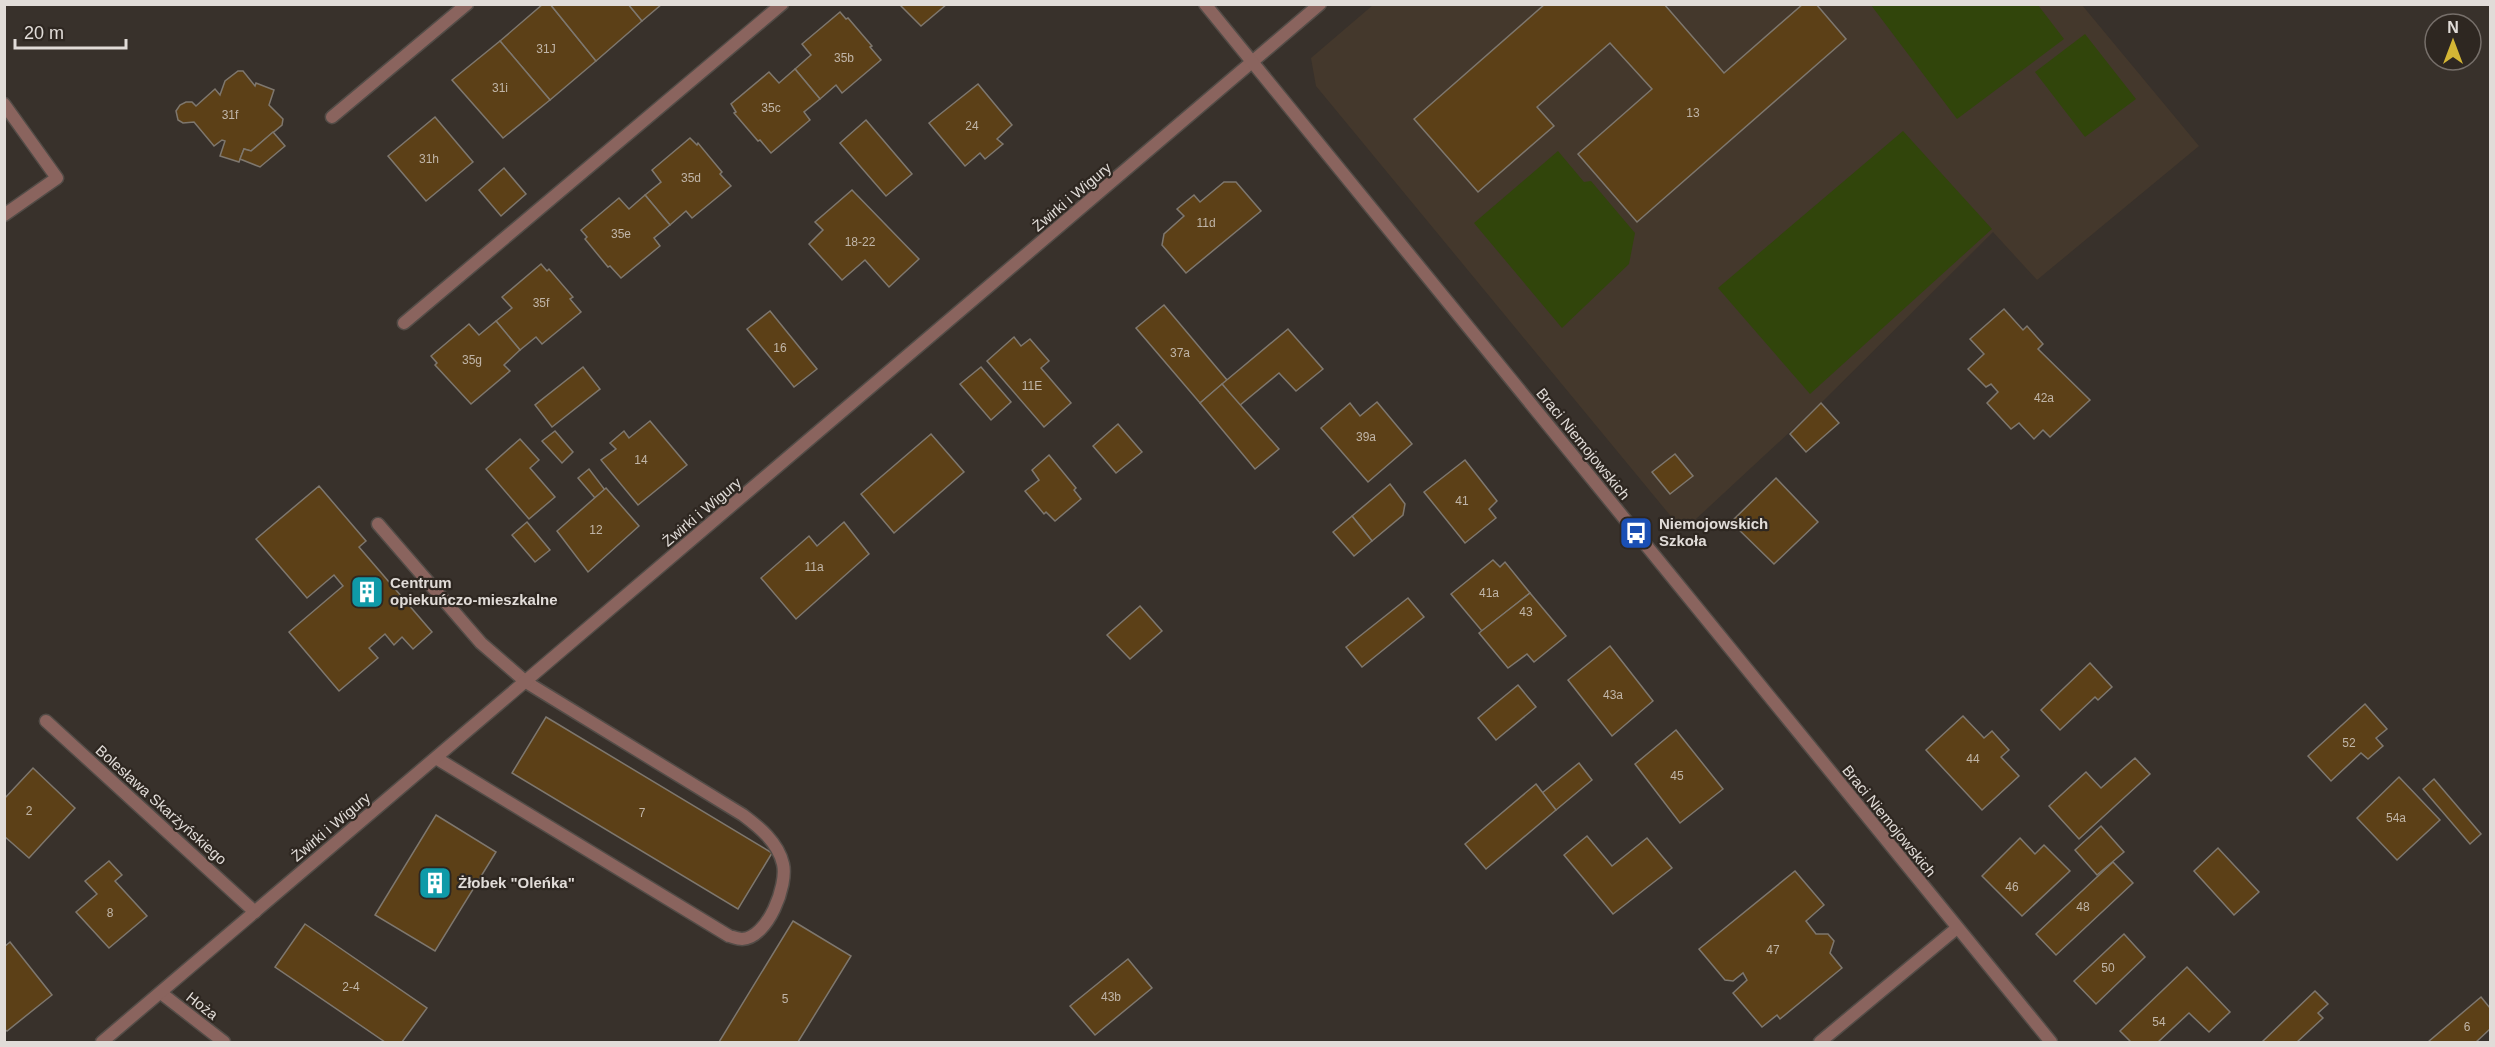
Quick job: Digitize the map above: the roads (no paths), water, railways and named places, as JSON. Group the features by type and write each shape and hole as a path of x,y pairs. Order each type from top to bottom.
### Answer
{"street":[{"path":"332,117 467,4"},
{"path":"404,322 782,4"},
{"name":"Braci Niemojowskich","path":"1205,4 2050,1042"},
{"name":"Żwirki i Wigury","path":"102,1042 1320,4"},
{"path":"4,104 57,178 4,215"},
{"path":"378,524 481,643 526,682 743,814 762,829 777,849 784,865 784,881 776,905 765,924 753,936 742,939 729,936 436,758"},
{"name":"Bolesława Skarżyńskiego","path":"46,721 255,912"},
{"path":"1820,1042 1957,928"},
{"name":"Hoża","path":"161,993 224,1042"}],"place":[{"name":"Niemojowskich Szkoła","path":"1636,533"},
{"name":"Centrum opiekuńczo-mieszkalne","path":"367,592"},
{"name":"Żłobek \"Oleńka\"","path":"435,883"}]}
